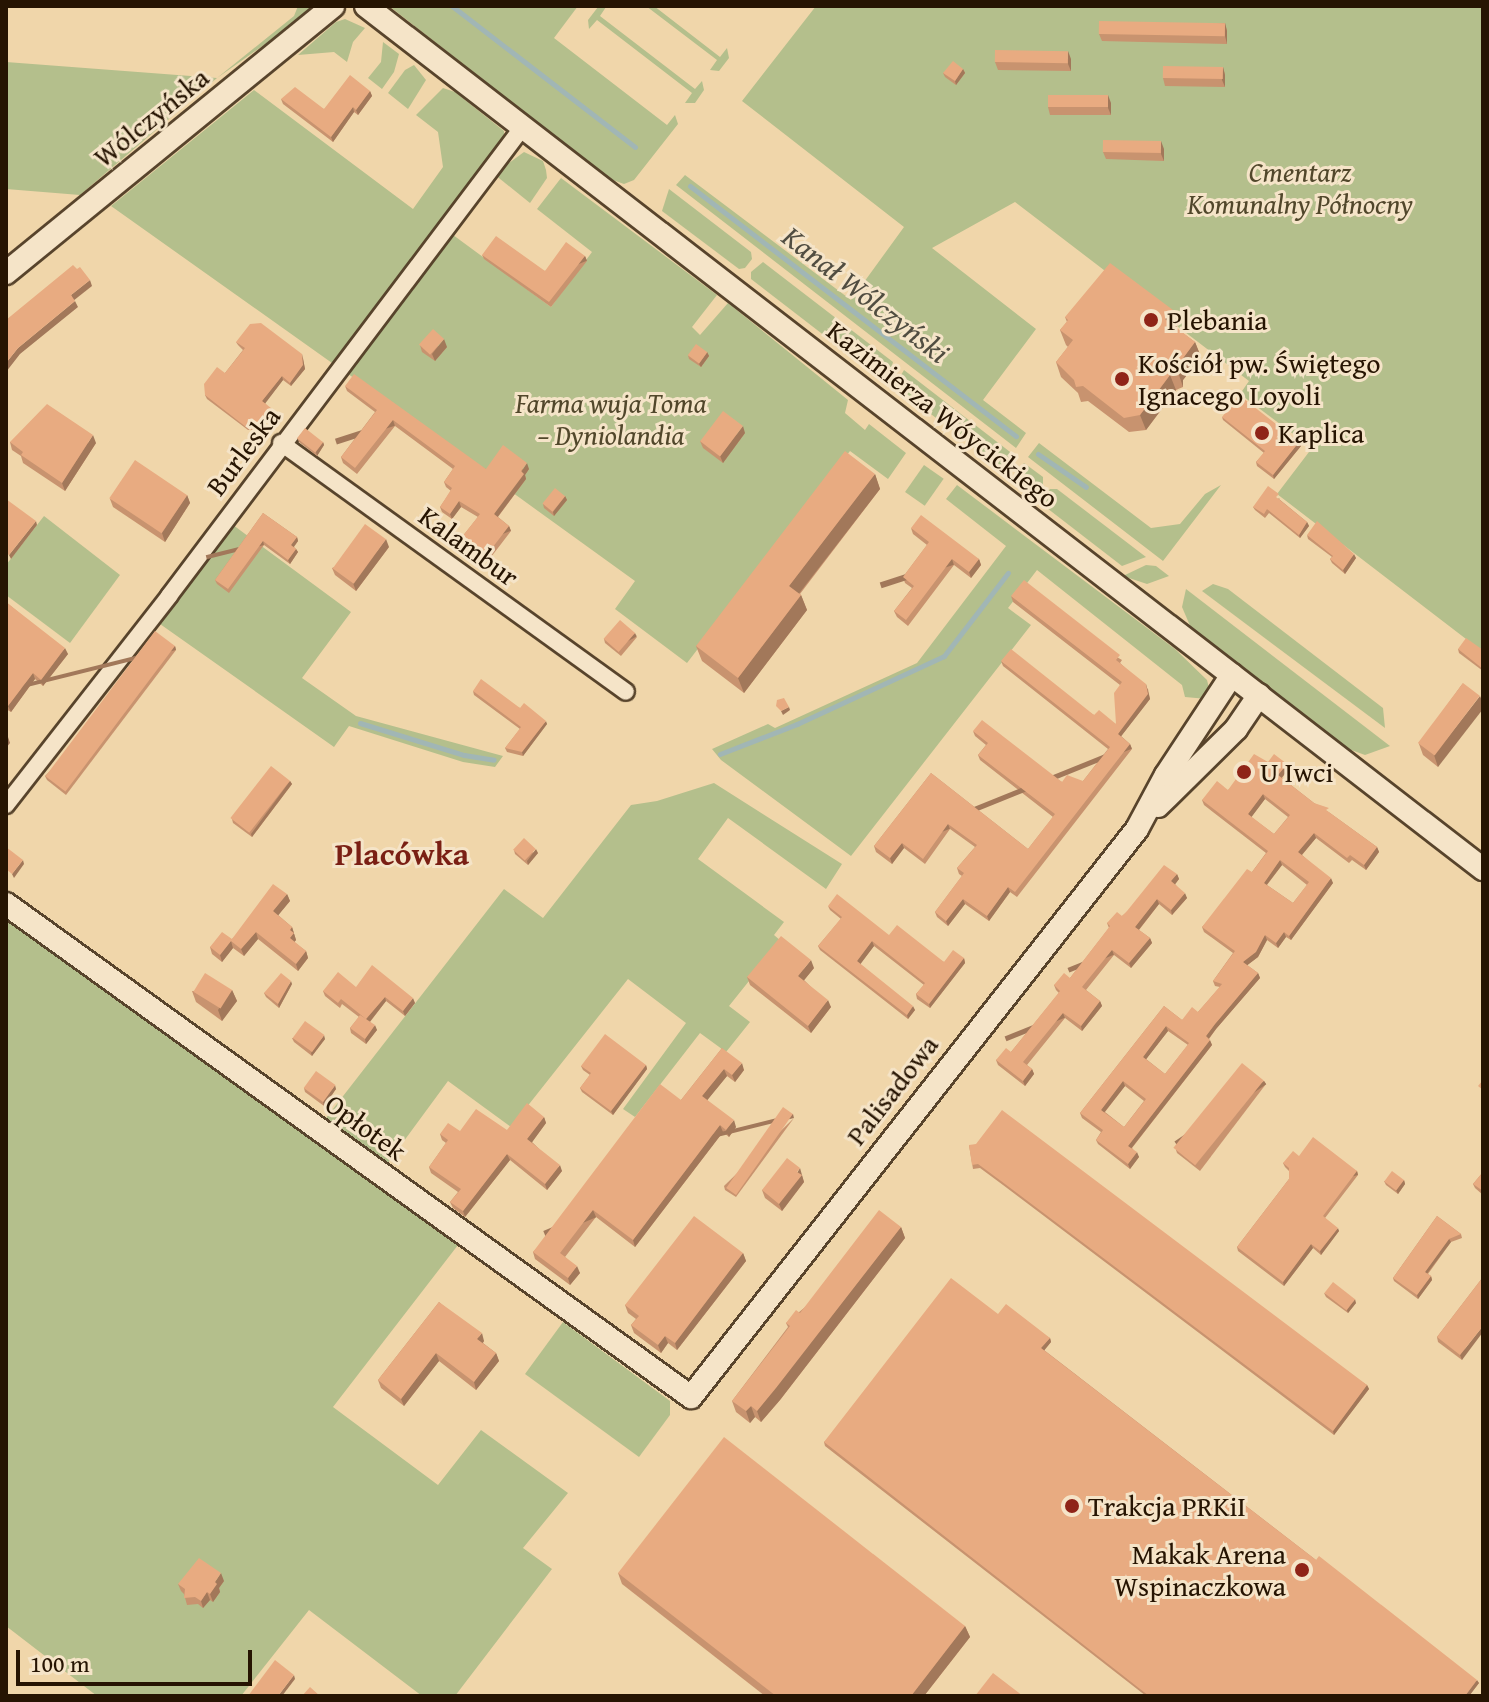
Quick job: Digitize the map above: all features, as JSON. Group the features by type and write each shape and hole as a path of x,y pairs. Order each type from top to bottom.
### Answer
{"street":[{"name":"Wólczyńska","path":"6,273 333,6"},
{"name":"Kazimierza Wóycickiego","path":"366,6 1483,869"},
{"name":"Burleska","path":"6,805 169,596 281,443 522,128"},
{"name":"Kalambur","path":"281,443 626,692"},
{"name":"Palisadowa","path":"1143,821 1166,775 1232,675"},
{"name":"Palisadowa","path":"691,1397 1143,821 1236,729 1259,695"},
{"name":"Opłotek","path":"6,904 691,1397"}],"green space":[{"path":"298,6 319,6 217,78 294,16"},
{"path":"389,6 578,6 554,38 667,125 675,115 678,124 634,180 624,184 610,179"},
{"path":"646,6 654,6 720,57 727,48 729,58 719,71 710,70 717,60"},
{"name":"Cmentarz Komunalny Północny","path":"816,6 1483,6 1483,652 1277,494 1312,448 1240,394 1249,381 1015,202 932,248 1036,329 983,400 1026,433 1016,448 676,185 685,175 851,300 904,227 742,101"},
{"path":"598,7 606,7 600,16 695,89 702,81 704,90 695,103 685,103 692,93 597,20 589,29 588,20"},
{"path":"345,19 365,28 353,42 347,62 334,52 298,55 336,22"},
{"path":"383,42 399,54 394,72 382,89 368,78 381,62"},
{"path":"6,62 217,78 80,195 6,189"},
{"path":"414,65 426,80 408,109 388,93 405,70"},
{"path":"443,88 455,92 504,131 504,137 332,363 111,206 254,90 413,209 443,167 438,132 416,115"},
{"path":"524,152 543,161 547,178 530,203 494,174"},
{"name":"Farma wuja Toma – Dyniolandia","path":"561,178 717,295 692,327 700,335 728,303 848,400 845,413 865,430 869,424 906,453 888,479 850,451 687,663 615,609 635,581 344,371 449,232 551,307 592,252 537,209"},
{"path":"669,189 751,252 752,259 745,268 739,269 662,211"},
{"path":"763,262 893,362 888,379 882,380 751,279 751,272"},
{"path":"904,370 1014,455 1001,473 962,437 894,387"},
{"path":"1039,443 1151,528 1180,524 1205,494 1221,485 1163,561 1028,457"},
{"path":"1024,463 1043,477 1043,485 1037,494 1030,495 1011,480"},
{"path":"924,465 944,479 925,506 905,492"},
{"path":"957,485 1175,649 1207,680 1210,692 1207,699 1185,697 1182,685 1037,570 1008,608 1031,625 851,856 721,760 712,749 768,724 775,728 917,663 1006,546 946,499"},
{"path":"1050,489 1057,489 1146,557 1122,566 1043,505 1042,498"},
{"path":"44,516 120,575 70,643 6,595 6,565"},
{"path":"229,522 351,612 302,678 356,716 503,756 495,767 463,762 349,726 334,747 156,621"},
{"path":"1146,565 1156,566 1169,576 1147,584 1123,576"},
{"path":"1213,584 1228,589 1383,708 1385,728 1202,591"},
{"path":"1186,589 1390,746 1365,755 1343,747 1191,628 1182,607"},
{"path":"714,783 842,864 826,889 728,818 698,859 784,922 774,935 781,941 729,1006 750,1022 726,1052 700,1033 635,1117 623,1109 686,1023 628,979 511,1127 448,1081 387,1164 326,1118 504,889 543,918 631,805 657,801"},
{"path":"6,920 458,1245 333,1407 438,1485 481,1430 568,1493 523,1548 552,1569 455,1696 422,1696 309,1610 241,1696 97,1696 6,1626"},
{"path":"563,1322 670,1401 670,1415 639,1457 525,1374"}],"building":[{"path":"1099,21 1225,23 1225,36 1099,34"},
{"path":"995,50 1068,51 1068,63 995,62"},
{"path":"953,61 963,69 955,81 943,73"},
{"path":"1163,66 1223,67 1223,79 1163,78"},
{"path":"350,75 370,91 356,110 353,107 331,137 281,99 295,87 324,109"},
{"path":"1048,95 1108,95 1108,107 1048,107"},
{"path":"1103,140 1161,141 1161,153 1103,152"},
{"path":"496,236 545,271 566,242 585,256 549,302 482,255"},
{"path":"1110,263 1173,310 1165,319 1195,342 1178,365 1178,372 1170,375 1140,415 1124,418 1083,386 1076,387 1074,380 1056,362 1073,340 1060,330 1068,320 1065,317"},
{"path":"73,265 77,269 80,267 90,280 71,295 75,301 18,348 6,363 6,320"},
{"path":"261,323 302,354 303,365 290,383 282,376 262,401 271,408 257,425 246,427 205,395 204,384 217,367 225,373 245,348 236,342 250,324"},
{"path":"433,329 444,339 430,355 419,345"},
{"path":"696,344 707,352 699,364 688,355"},
{"path":"354,374 486,469 503,445 527,463 521,471 524,474 494,514 509,526 486,556 462,537 480,514 459,501 450,514 440,507 452,488 444,482 455,466 393,420 355,468 341,457 377,410 345,386"},
{"name":"Kaplica","path":"1239,395 1299,442 1273,475 1256,462 1265,451 1222,417"},
{"path":"47,404 93,435 62,483 21,455 23,452 10,442"},
{"path":"723,411 743,426 720,456 700,441"},
{"path":"305,428 323,442 315,452 297,438"},
{"path":"845,451 875,474 789,586 801,595 738,678 696,646"},
{"path":"135,460 187,495 162,533 109,498"},
{"path":"1268,486 1279,494 1276,497 1307,522 1299,535 1267,509 1264,514 1253,507"},
{"path":"555,488 565,496 553,512 542,504"},
{"path":"6,499 36,521 9,555 6,553"},
{"path":"263,513 297,537 291,545 296,549 288,560 263,541 228,589 215,580"},
{"path":"921,515 979,559 969,572 952,559 906,620 894,611 914,586 903,577 929,542 911,528"},
{"path":"1317,521 1354,554 1343,570 1330,559 1333,556 1307,535"},
{"path":"365,524 386,539 354,584 333,568"},
{"path":"1024,580 1120,655 1116,660 1146,684 1148,694 1118,734 1130,744 1015,892 1008,887 987,916 963,899 946,921 935,912 964,873 957,868 977,845 948,824 923,859 902,843 890,858 874,846 931,773 1028,849 1055,814 978,755 988,743 973,731 982,720 1062,782 1067,775 1083,781 1110,747 1001,661 1011,649 1094,715 1099,710 1116,724 1114,693 1122,682 1011,596"},
{"path":"6,602 65,648 41,680 33,673 8,706 6,704"},
{"path":"620,620 635,633 619,652 604,639"},
{"path":"155,631 175,646 65,791 45,776"},
{"path":"1466,638 1483,650 1483,669 1458,649"},
{"path":"481,679 520,708 524,703 546,721 522,752 505,748 521,727 473,691"},
{"path":"1463,683 1480,696 1435,756 1418,743"},
{"path":"784,698 789,707 781,711 776,706 777,700"},
{"path":"1254,754 1268,762 1274,754 1287,764 1278,775 1314,803 1329,808 1326,810 1377,847 1364,865 1350,855 1347,858 1314,833 1298,852 1331,878 1289,936 1284,932 1276,943 1265,935 1256,952 1243,962 1258,973 1215,1024 1206,1036 1210,1040 1128,1146 1137,1152 1128,1164 1096,1140 1103,1130 1080,1113 1164,1006 1182,1020 1192,1007 1198,1012 1222,984 1213,981 1235,951 1202,927 1247,869 1252,872 1268,851 1202,800 1217,781 1228,790","holes":["1263,794 1290,815 1274,834 1248,814","1280,860 1309,882 1293,903 1264,883","1166,1026 1189,1043 1165,1074 1143,1057","1123,1081 1146,1099 1124,1127 1101,1110"]},
{"path":"271,766 290,781 249,833 230,818"},
{"path":"524,838 536,849 525,861 513,850"},
{"path":"6,847 23,860 12,874 6,869"},
{"path":"1164,865 1177,874 1171,881 1185,893 1171,910 1157,899 1135,927 1150,938 1129,963 1112,950 1082,987 1100,1001 1081,1026 1063,1013 1023,1062 1032,1069 1023,1081 996,1060 1006,1048 1011,1052 1060,991 1054,985 1064,973 1070,978 1110,926 1107,923 1117,912 1122,916 1127,911"},
{"path":"273,884 287,894 273,911 292,927 290,930 294,933 290,938 306,951 296,964 256,932 241,949 231,941 220,955 210,947 222,932 232,939"},
{"path":"837,894 889,935 897,925 944,962 953,950 964,958 929,1004 916,994 925,983 872,941 857,961 913,1006 907,1015 818,946 842,917 828,906"},
{"path":"781,936 811,960 798,976 828,1000 808,1026 747,977"},
{"path":"372,965 413,998 403,1011 385,997 366,1019 341,999 338,1003 323,991 338,972 356,987"},
{"path":"205,973 232,990 220,1009 193,992"},
{"path":"281,973 291,981 278,1004 264,993"},
{"path":"360,1015 375,1025 365,1039 350,1028"},
{"path":"305,1021 324,1035 312,1052 293,1038"},
{"path":"605,1034 646,1065 611,1111 580,1088 591,1073 581,1066"},
{"path":"722,1048 742,1063 732,1075 724,1069 702,1096 734,1120 726,1130 720,1125 633,1240 593,1210 560,1253 577,1266 568,1278 533,1252 660,1084 681,1100"},
{"path":"1242,1063 1264,1081 1195,1165 1173,1148"},
{"path":"316,1071 335,1085 323,1102 304,1088"},
{"path":"527,1103 544,1117 527,1139 560,1165 545,1184 507,1154 463,1211 450,1202 461,1189 429,1167 448,1140 440,1134 448,1123 460,1131 476,1109 507,1130"},
{"path":"783,1107 793,1114 736,1195 726,1188"},
{"path":"1002,1110 1367,1385 1333,1431 978,1164 972,1165 969,1145 976,1144"},
{"path":"1313,1137 1357,1171 1323,1216 1338,1228 1320,1251 1311,1244 1283,1282 1237,1247 1289,1179 1289,1168 1283,1163 1293,1151 1299,1156"},
{"path":"787,1158 800,1168 797,1172 802,1175 779,1204 762,1190"},
{"path":"1392,1171 1404,1180 1396,1190 1384,1181"},
{"path":"1483,1172 1483,1191 1473,1184"},
{"path":"879,1210 901,1227 757,1411 751,1406 746,1411 732,1401 790,1326 786,1323 796,1310 800,1313"},
{"path":"694,1216 743,1253 675,1343 665,1336 658,1345 631,1325 639,1316 625,1305"},
{"path":"1437,1216 1461,1234 1449,1239 1425,1272 1431,1276 1417,1295 1393,1278"},
{"path":"1483,1277 1483,1326 1460,1355 1437,1337"},
{"name":"Trakcja PRKiI","path":"951,1278 998,1314 1006,1304 1050,1338 1041,1348 1316,1560 1319,1556 1477,1680 1465,1696 1149,1696 824,1442"},
{"path":"1333,1282 1355,1299 1346,1310 1324,1293"},
{"path":"439,1302 482,1333 477,1339 496,1353 474,1382 436,1353 401,1399 378,1380"},
{"path":"724,1437 965,1626 911,1696 776,1696 618,1573"},
{"path":"199,1558 221,1573 210,1594 207,1592 201,1601 195,1597 184,1598 185,1589 178,1584"},
{"path":"275,1660 294,1675 278,1696 248,1696"},
{"path":"993,1673 1023,1696 975,1696"},
{"path":"310,1687 320,1696 302,1696"}],"waterway":[{"name":"Kanał Wólczyński","path":"452,6 635,147"},
{"name":"Kanał Wólczyński","path":"690,186 1016,436"},
{"name":"Kanał Wólczyński","path":"1038,454 1086,487"},
{"path":"720,754 797,724 944,656 1008,573"},
{"path":"360,723 464,755 494,760"}],"place":[{"name":"Plebania","path":"1151,320"},
{"name":"Kościół pw. Świętego Ignacego Loyoli","path":"1122,379"},
{"name":"Kaplica","path":"1262,433"},
{"name":"U Iwci","path":"1244,772"},
{"name":"Trakcja PRKiI","path":"1072,1506"},
{"name":"Makak Arena Wspinaczkowa","path":"1302,1570"}],"district":[{"name":"Placówka","path":"402,854"}]}
